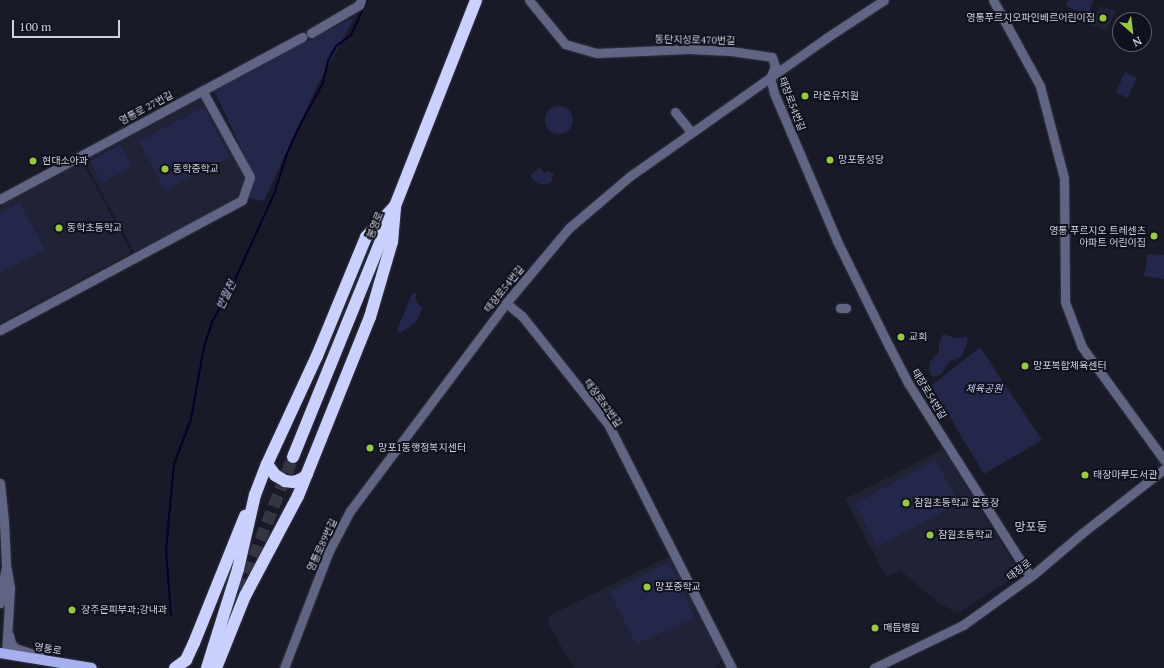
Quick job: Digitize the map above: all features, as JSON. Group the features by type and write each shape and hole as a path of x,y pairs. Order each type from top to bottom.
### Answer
{"highway":[{"name":"봉영로","path":"292,457 395,206 476,0"},
{"path":"175,668 186,660 194,643 238,531 317,356 366,237 395,206"},
{"path":"216,668 245,596 298,496 370,317 392,242 395,206"},
{"path":"267,464 279,479 293,482 305,477 311,466"},
{"path":"207,668 238,569 255,495"},
{"path":"221,654 226,668"}],"main road":[{"name":"영통로","path":"3,653 92,668"}],"street":[{"path":"311,33 359,4 361,0"},
{"name":"동탄지성로470번길","path":"529,0 565,44 597,53 688,49 731,51 772,57 775,66 770,77"},
{"path":"770,77 884,0"},
{"path":"993,0 1040,86 1064,178 1065,302 1082,347 1164,460"},
{"name":"영통로 27번길","path":"0,199 302,37"},
{"name":"태장로54번길","path":"402,442 506,303 569,228 630,176 770,77 774,93 837,242 908,383 1030,576"},
{"path":"0,330 242,200 250,177 202,90"},
{"path":"675,112 691,132"},
{"name":"태장로82번길","path":"506,303 522,316 608,424 732,668"},
{"name":"영통로89번길","path":"284,668 329,551 350,511 402,442"},
{"name":"태장로","path":"874,668 963,626 1030,576 1164,469"},
{"path":"0,483 4,522 0,603"},
{"path":"3,564 10,588 8,629 3,653"},
{"path":"8,629 11,643 16,648 52,662"}],"shaded area":[{"name":"영통푸르지오파인베르어린이집","path":"1100,6 1116,11 1112,12 1112,19 1107,30 1091,25"},
{"name":"동학중학교","path":"203,97 245,179 238,199 137,252 133,250 84,160"},
{"name":"동학초등학교","path":"82,161 130,250 129,254 0,323 0,205"},
{"name":"잠원초등학교","path":"943,449 1018,570 1015,577 957,613 939,603 900,570 886,577 845,499"},
{"name":"망포중학교","path":"668,557 672,559 721,659 719,664 715,668 574,668 548,624 549,616"}],"green space":[{"path":"1068,0 1094,0 1087,16 1066,6"},
{"path":"355,17 317,86 264,201 247,198 254,176 213,88"},
{"path":"1125,72 1137,78 1127,98 1116,92"},
{"path":"559,106 569,110 573,120 569,130 559,134 549,130 545,120 549,110"},
{"path":"204,107 230,157 165,191 139,141"},
{"path":"120,145 132,167 102,183 90,161"},
{"path":"540,167 544,173 548,171 554,174 551,182 547,184 539,184 532,179 531,175"},
{"path":"20,203 45,250 0,273 0,213"},
{"path":"1148,254 1164,255 1164,279 1144,276"},
{"path":"413,292 417,294 415,298 418,304 423,307 416,322 400,333 396,332"},
{"path":"943,334 956,338 968,337 967,343 962,356 949,362 942,374 933,377 929,372 930,362 939,352 939,344"},
{"name":"체육공원","path":"980,347 1042,440 984,474 931,386"},
{"name":"잠원초등학교 운동장","path":"936,460 959,503 878,547 854,504"},
{"path":"669,562 695,618 636,644 610,592"}],"waterway":[{"name":"반월천","path":"171,615 166,550 174,464 191,419 204,347 212,322 232,286 275,192 286,156 299,127 323,83 328,61 336,46 351,35 367,0"}],"tunnel":[{"path":"234,607 293,457"}],"place":[{"name":"영통푸르지오파인베르어린이집","path":"1103,18"},
{"name":"라온유치원","path":"805,96"},
{"name":"망포동성당","path":"830,160"},
{"name":"현대소아과","path":"33,161"},
{"name":"동학중학교","path":"165,169"},
{"name":"동학초등학교","path":"59,228"},
{"name":"영통 푸르지오 트레센츠 아파트 어린이집","path":"1154,236"},
{"name":"교회","path":"901,337"},
{"name":"망포복합체육센터","path":"1025,366"},
{"name":"망포1동행정복지센터","path":"370,448"},
{"name":"태장마루도서관","path":"1085,475"},
{"name":"잠원초등학교 운동장","path":"906,503"},
{"name":"잠원초등학교","path":"930,535"},
{"name":"망포중학교","path":"647,587"},
{"name":"장주은피부과;강내과","path":"72,610"},
{"name":"매듭병원","path":"875,628"}],"district":[{"name":"망포동","path":"1031,527"}]}
